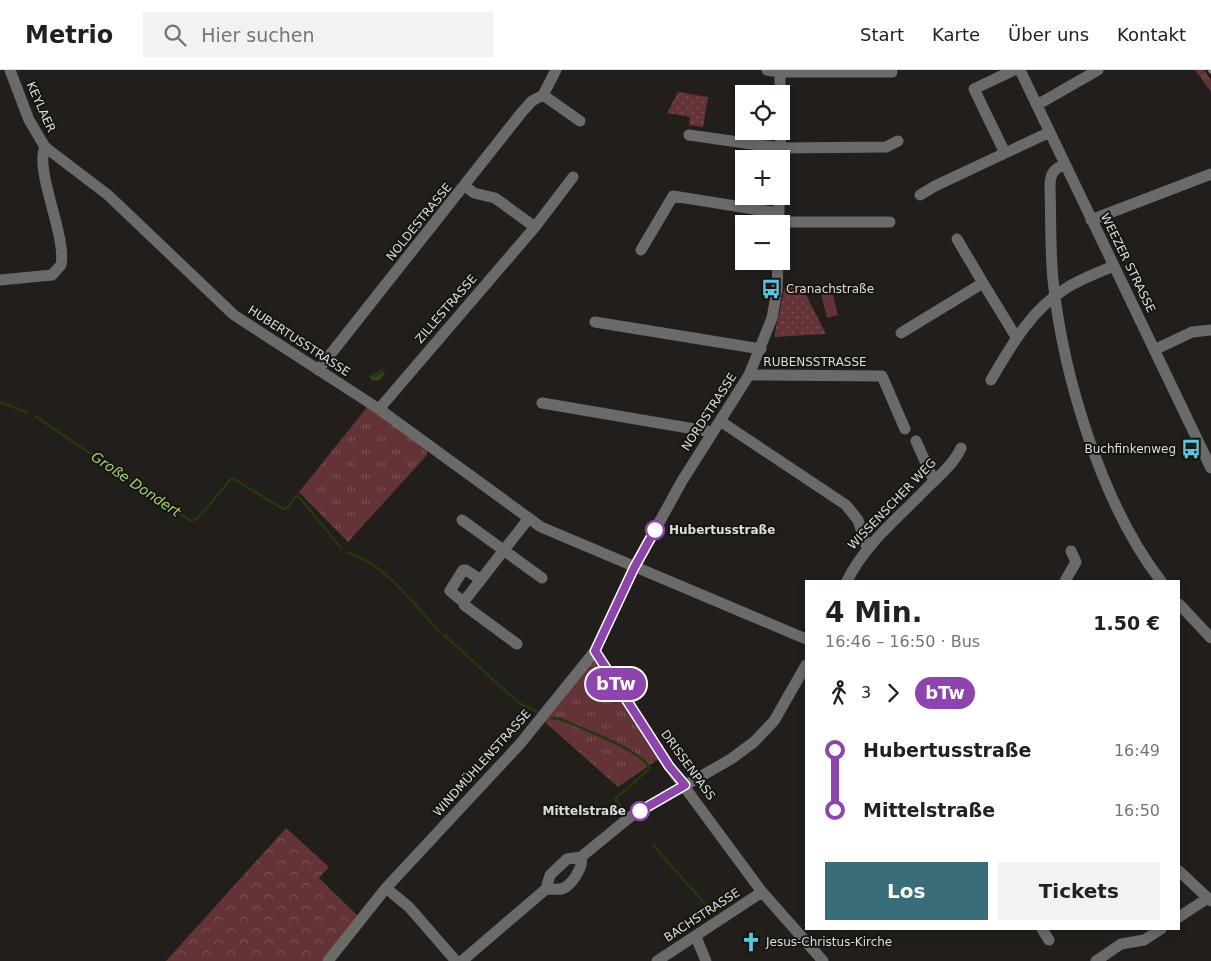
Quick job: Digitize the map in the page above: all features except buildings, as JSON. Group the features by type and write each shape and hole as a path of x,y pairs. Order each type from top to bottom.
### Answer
{"street":[{"name":"NOLDESTRASSE","path":"318,370 522,112 532,101 543,95 556,70"},
{"path":"766,70 892,72"},
{"path":"1005,153 974,89 1014,70"},
{"name":"WEEZER STRASSE","path":"1020,70 1211,468"},
{"path":"1037,104 1098,70"},
{"path":"780,71 780,85"},
{"name":"KEYLAER","path":"11,74 29,120 45,147"},
{"path":"543,95 580,121"},
{"path":"920,195 935,186 1050,132"},
{"path":"689,135 766,150"},
{"path":"790,152 886,147 898,140"},
{"path":"0,280 52,275 62,265 62,246 53,213 42,153 45,147"},
{"name":"HUBERTUSSTRASSE","path":"45,147 61,161 108,194 234,315 379,409 541,527 634,568 805,639"},
{"path":"46,175 61,161"},
{"path":"1065,164 1055,169 1050,176 1055,297 1079,406 1102,471 1134,542 1160,580"},
{"path":"1091,220 1211,174"},
{"name":"ZILLESTRASSE","path":"379,409 535,227 572,177"},
{"path":"465,186 474,193 495,198 535,227"},
{"path":"641,250 673,196 757,215"},
{"path":"790,220 890,222"},
{"path":"957,239 1016,337"},
{"path":"991,380 1016,337 1038,311 1065,289 1114,266"},
{"name":"NORDSTRASSE","path":"634,568 682,481 749,376 772,318 777,290 778,270"},
{"path":"901,332 983,284"},
{"path":"595,322 761,349"},
{"path":"1154,350 1192,332 1211,330"},
{"name":"RUBENSSTRASSE","path":"749,376 882,376 906,429"},
{"path":"542,403 712,432"},
{"path":"720,421 846,505 858,520 867,548"},
{"path":"916,442 934,481"},
{"name":"WISSENSCHER WEG","path":"848,580 867,548 934,481 961,448"},
{"path":"463,601 529,518"},
{"path":"462,520 542,578"},
{"path":"1066,580 1076,562 1071,551"},
{"name":"WINDMÜHLENSTRASSE","path":"328,961 386,888 520,744 595,651 634,568"},
{"path":"481,580 463,570 450,589 463,601 464,605 517,644"},
{"path":"1180,605 1211,638"},
{"name":"DRISSENPASS","path":"595,651 669,766 685,785 762,892 823,961"},
{"path":"462,961 546,889 550,875 568,858 582,857 630,817 731,759 754,742 774,720 805,667"},
{"path":"546,889 560,889 567,886 581,868 582,857"},
{"path":"1180,872 1209,899 1180,916"},
{"path":"386,888 410,907 456,961"},
{"name":"BACHSTRASSE","path":"657,961 762,892"},
{"path":"1043,930 1049,940"},
{"path":"1096,961 1121,944 1144,940 1159,930"},
{"path":"696,937 706,961"}],"green space":[{"path":"1195,70 1204,70 1211,80 1211,92"},
{"path":"678,92 708,97 703,127 689,125 690,117 667,113"},
{"path":"785,286 802,287 826,334 774,337"},
{"path":"832,291 838,315 827,318 821,294"},
{"path":"368,406 427,451 427,455 348,542 299,492"},
{"path":"596,657 660,758 618,787 545,722"},
{"path":"286,828 329,867 319,878 358,916 328,961 166,961"}],"water":[{"path":"382,369 385,372 381,380 372,382 370,376"}],"waterway":[{"name":"Große Dondert","path":"0,402 26,412"},
{"name":"Große Dondert","path":"35,416 191,521 198,518 231,479 234,479 283,509 288,507 296,496 299,497 341,548"},
{"path":"347,552 361,558 387,575 440,632"},
{"path":"444,635 519,703 540,713"},
{"path":"552,718 560,719 623,747 635,754 650,768 615,799 626,814"},
{"path":"653,845 714,914"}],"bus line":[{"name":"bTw","path":"640,811 685,785 669,766 595,651 634,568 655,530"}],"place":[{"name":"Cranachstraße","path":"771,289"},
{"name":"Buchfinkenweg","path":"1191,449"},
{"name":"Hubertusstraße","path":"655,530"},
{"name":"Mittelstraße","path":"640,811"},
{"name":"Jesus-Christus-Kirche","path":"751,942"}]}
